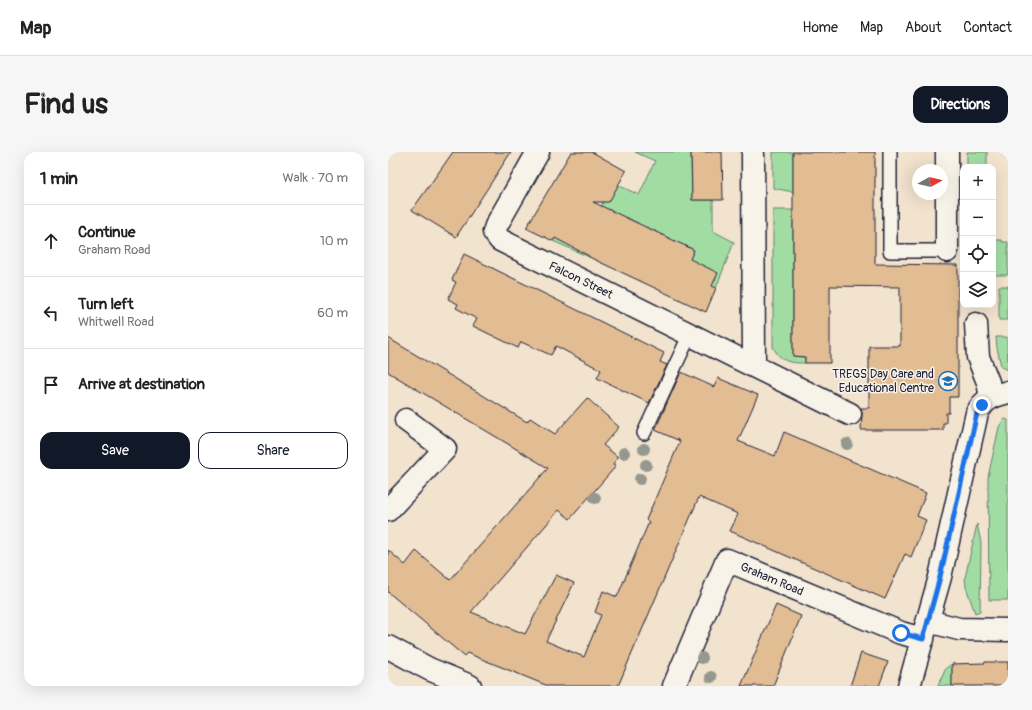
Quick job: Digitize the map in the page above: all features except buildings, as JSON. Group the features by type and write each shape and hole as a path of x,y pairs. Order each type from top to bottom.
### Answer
{"street":[{"name":"Falcon Street","path":"538,152 496,226 494,232 500,240 850,414"},
{"path":"947,152 948,251"},
{"path":"753,154 754,365"},
{"path":"909,686 940,577 977,413 982,405 999,395 988,382 978,357 976,324"},
{"path":"388,510 445,449 406,420"},
{"name":"Graham Road","path":"674,686 727,560 901,633 926,630"},
{"path":"926,630 1008,630"},
{"path":"388,647 429,669 470,686"}],"lane":[{"path":"890,152 890,251 948,251"},
{"path":"644,433 690,334"}],"green space":[{"path":"635,152 691,152 692,200 713,200 713,231 734,242 716,288 684,271 694,250 685,245 683,249 652,241 656,231 646,227 636,247 627,243 638,223 628,218 621,227 607,220 589,257 553,241 555,238 597,213 603,203 598,200 618,185 639,195 655,161"},
{"path":"773,152 793,152 793,192 773,188"},
{"path":"967,152 987,152 987,164 967,164"},
{"path":"773,210 793,210 793,356 805,357 805,363 794,363 782,359 773,347"},
{"path":"996,240 1008,242 1008,275 996,275"},
{"path":"999,286 1008,286 1007,320 999,320"},
{"path":"996,337 1007,337 1008,370 1001,366"},
{"path":"1004,419 1008,420 1008,600 989,600 988,477 999,427"},
{"path":"977,524 981,543 980,611 975,613 966,587 965,578"},
{"path":"952,664 952,686 938,686 946,668"}],"place":[{"name":"TREGS Day Care and Educational Centre","path":"948,381"}],"route":[{"path":"901,633 923,639 940,577 977,413 982,405"}]}
